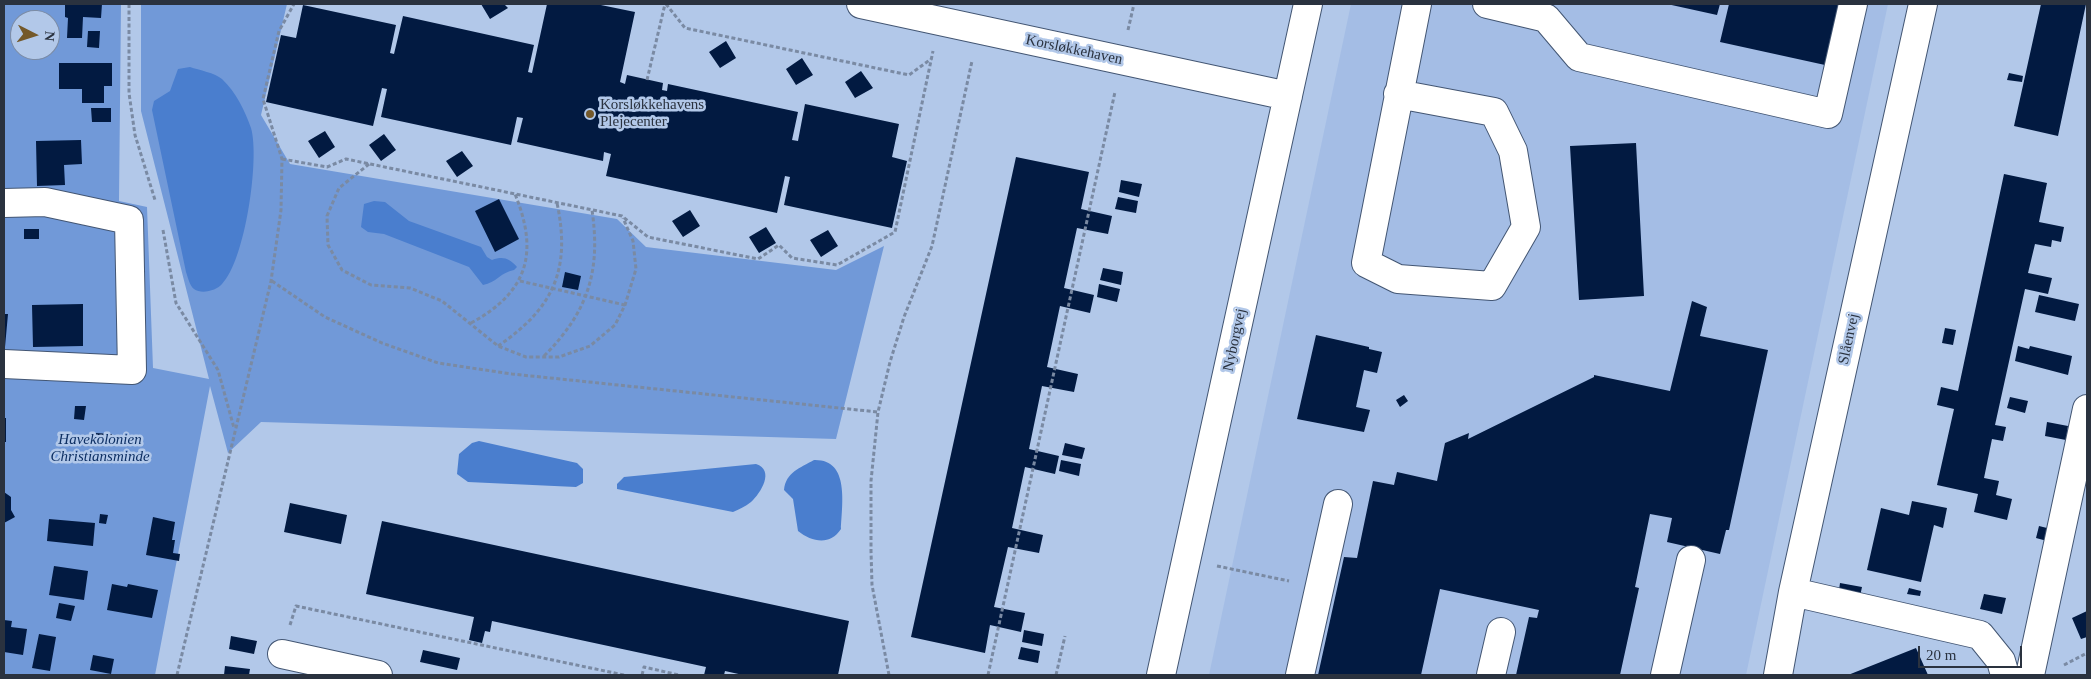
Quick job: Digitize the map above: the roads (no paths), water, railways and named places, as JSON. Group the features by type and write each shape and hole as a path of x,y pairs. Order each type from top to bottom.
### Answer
{"street":[{"name":"Korsløkkehaven","path":"861,4 1288,96"},
{"name":"Nyborgvej","path":"1161,675 1308,4"},
{"path":"1398,94 1494,112 1513,151 1526,227 1492,286 1398,279 1366,263 1398,94 1417,4"},
{"path":"1487,4 1546,18 1579,57 1828,114 1853,4"},
{"name":"Slåenvej","path":"1778,675 1793,592 1923,4"},
{"path":"4,203 45,202 129,220 132,370 4,364"},
{"path":"2030,675 2087,409"},
{"path":"1300,675 1338,504"},
{"path":"1665,675 1691,560"},
{"path":"1793,592 1980,635 2001,661 2005,675"},
{"path":"1491,675 1501,632"},
{"path":"282,654 378,675"}],"place":[{"name":"Korsløkkehavens Plejecenter","path":"590,114"}],"park label":[{"name":"Havekolonien Christiansminde","path":"100,448"}]}
